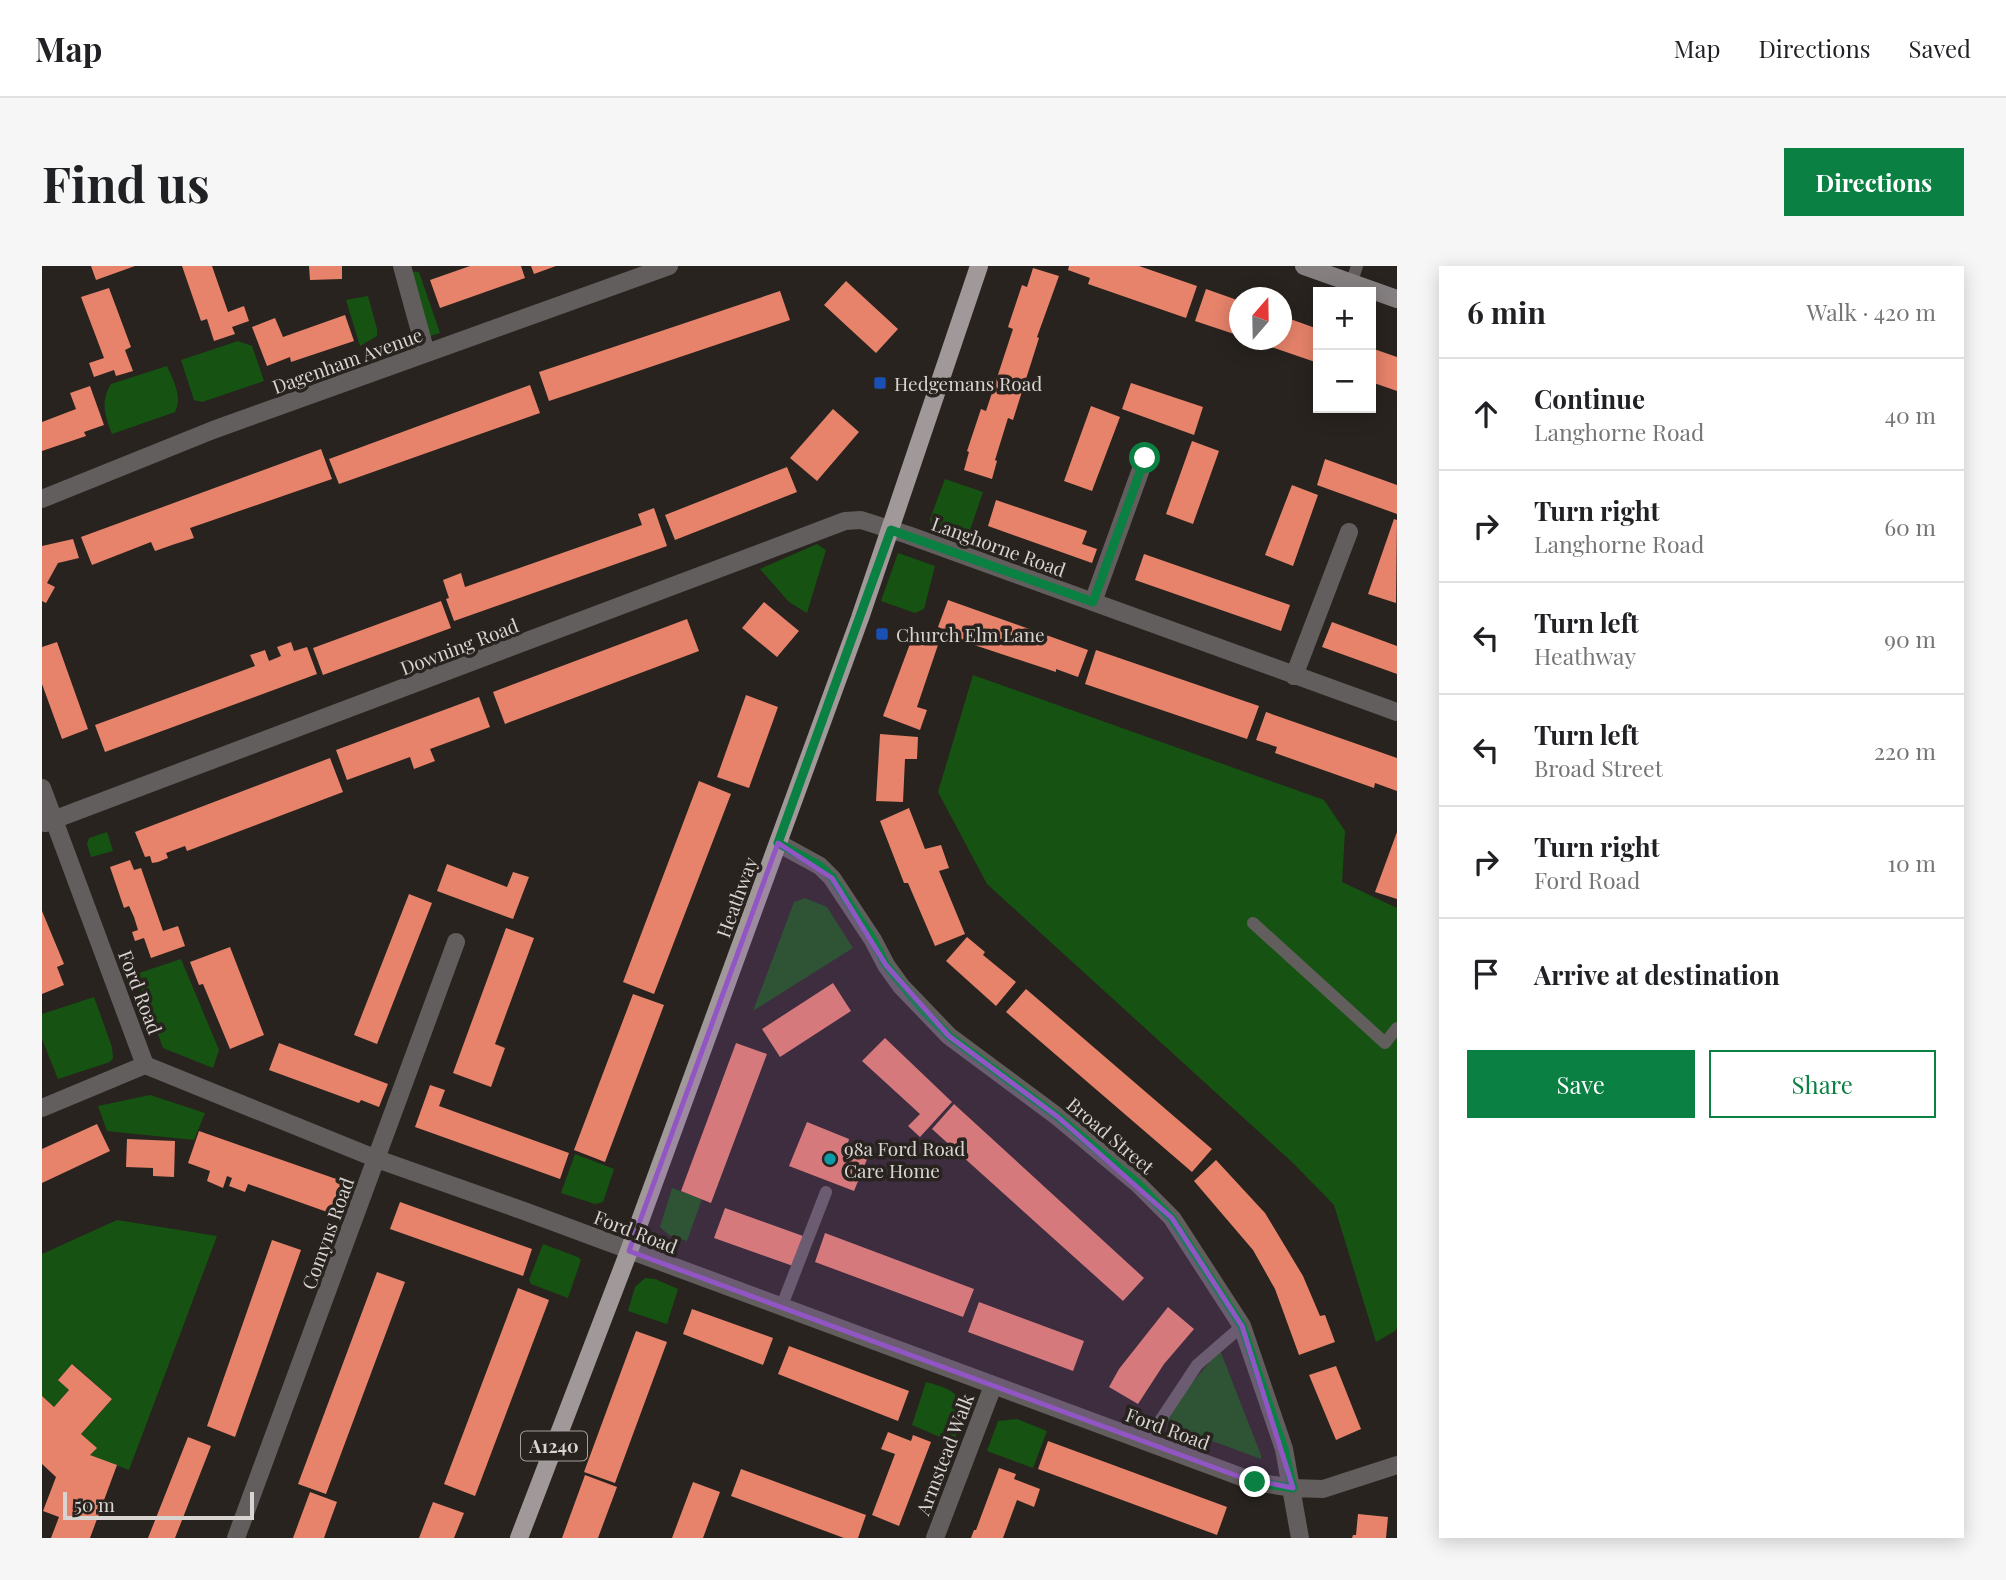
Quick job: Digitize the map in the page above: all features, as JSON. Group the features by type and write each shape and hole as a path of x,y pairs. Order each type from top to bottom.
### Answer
{"main road":[{"name":"Heathway","path":"519,1538 629,1251 778,843 891,530 979,266"}],"street":[{"path":"402,266 426,353"},
{"name":"Dagenham Avenue","path":"42,499 213,430 669,266"},
{"path":"1304,266 1354,275 1397,299"},
{"path":"1093,602 1145,458"},
{"name":"Downing Road","path":"48,822 845,521 861,520 891,530"},
{"name":"Langhorne Road","path":"891,530 1397,712"},
{"path":"1294,676 1349,532"},
{"name":"Ford Road","path":"42,788 48,822 145,1065 377,1159 1255,1482 1322,1489 1397,1465"},
{"name":"Broad Street","path":"778,843 820,866 832,877 893,976 949,1036 1058,1117 1137,1183 1172,1219 1242,1326 1284,1449 1300,1538"},
{"name":"Comyns Road","path":"236,1538 456,942"},
{"path":"42,1108 145,1065"},
{"name":"Armstead Walk","path":"935,1538 993,1386"}],"lane":[{"path":"1253,923 1385,1043 1397,1028"},
{"path":"781,1308 826,1192"},
{"path":"1146,1442 1197,1365 1242,1326"}],"highlighted area":[{"path":"778,843 832,878 886,965 949,1036 1058,1117 1172,1218 1242,1326 1293,1488 1240,1477 629,1251"}],"green space":[{"path":"402,271 419,272 440,333 428,337"},
{"path":"368,296 377,336 360,346 346,300"},
{"path":"238,341 252,346 264,381 202,402 194,400 181,360"},
{"path":"167,366 178,395 175,412 112,434 105,409 111,384"},
{"path":"945,479 983,492 967,539 937,531 931,526 930,519"},
{"path":"817,544 826,550 807,613 789,602 760,569"},
{"path":"898,553 935,566 924,609 915,613 881,601"},
{"path":"973,675 1324,800 1345,831 1342,882 1397,908 1395,1331 1376,1342 1334,1205 1293,1163 987,884 938,792"},
{"path":"107,832 113,851 91,857 87,844 89,838"},
{"path":"805,898 827,907 853,948 753,1011 794,902"},
{"path":"181,959 219,1050 213,1068 163,1048 136,974"},
{"path":"94,997 112,1047 113,1058 110,1062 58,1079 42,1039 42,1014"},
{"path":"150,1095 205,1113 194,1140 107,1131 98,1106"},
{"path":"575,1154 614,1169 603,1202 595,1204 561,1193"},
{"path":"672,1188 702,1199 687,1241 670,1236 660,1227"},
{"path":"117,1220 217,1236 129,1470 90,1455 96,1448 81,1434 112,1399 73,1364 58,1379 69,1390 54,1407 42,1396 42,1254"},
{"path":"543,1244 581,1260 568,1298 531,1284 529,1280"},
{"path":"645,1278 655,1279 678,1289 667,1324 628,1311 635,1287"},
{"path":"1220,1350 1261,1459 1166,1424 1184,1392"},
{"path":"926,1382 944,1387 953,1393 964,1408 954,1443 912,1425"},
{"path":"1017,1419 1047,1431 1033,1468 987,1451 998,1421"}],"building":[{"path":"91,266 135,266 96,280"},
{"path":"182,266 212,266 228,312 244,306 249,321 232,327 235,334 214,341 207,319 201,321"},
{"path":"309,266 342,266 342,279 310,280"},
{"path":"470,266 521,266 525,278 440,308 430,280"},
{"path":"531,266 556,266 534,274"},
{"path":"1069,266 1139,266 1197,286 1186,318 1088,284 1090,278 1068,270"},
{"path":"1033,268 1059,276 1037,337 1039,338 1013,420 1008,418 992,479 964,470 969,452 967,451 981,409 986,411 1013,329 1008,327 1022,285 1027,287"},
{"path":"846,281 898,329 876,353 824,305"},
{"path":"109,288 131,347 125,350 133,371 116,376 114,370 94,377 89,363 104,358 81,297"},
{"path":"1206,289 1229,297 1229,332 1195,321"},
{"path":"780,291 790,320 549,401 539,372"},
{"path":"345,315 354,341 291,362 290,357 267,366 252,327 275,318 283,337"},
{"path":"1292,320 1313,327 1313,361 1280,350 1292,350"},
{"path":"1376,350 1397,357 1397,391 1376,384"},
{"path":"1131,383 1203,407 1194,435 1122,409"},
{"path":"530,385 540,413 339,484 329,459"},
{"path":"90,386 104,425 84,432 86,436 42,451 42,422 76,409 70,393"},
{"path":"1091,406 1120,417 1092,491 1064,481"},
{"path":"833,409 859,432 817,481 790,458"},
{"path":"1192,441 1219,451 1193,524 1166,514"},
{"path":"321,449 332,479 190,528 194,538 155,551 151,542 92,565 81,537"},
{"path":"1325,459 1397,485 1397,514 1317,485"},
{"path":"787,467 797,492 675,540 665,515"},
{"path":"1292,485 1318,495 1293,566 1265,555"},
{"path":"996,500 1087,531 1082,544 1097,549 1092,563 988,526"},
{"path":"654,508 667,546 454,621 443,580 461,573 465,587 642,525 638,514"},
{"path":"1394,519 1397,520 1396,603 1368,594"},
{"path":"73,539 79,558 58,563 47,583 55,587 46,603 42,601 42,546"},
{"path":"1144,554 1290,605 1281,631 1135,580"},
{"path":"948,600 1088,650 1078,677 956,639 958,635 938,627"},
{"path":"441,601 451,628 323,675 313,648"},
{"path":"764,602 799,631 777,657 742,628"},
{"path":"687,619 699,651 505,724 493,692"},
{"path":"1332,622 1397,646 1397,674 1322,647"},
{"path":"914,633 939,642 917,707 927,710 920,730 883,716"},
{"path":"57,642 88,729 62,739 42,684 42,647"},
{"path":"291,642 294,651 307,647 317,674 105,752 95,725 255,666 250,655 265,650 269,661 281,656 277,647"},
{"path":"1096,650 1259,706 1247,739 1085,684"},
{"path":"746,695 778,707 749,788 717,777"},
{"path":"479,697 490,727 430,749 435,761 414,769 410,757 347,780 336,750"},
{"path":"1266,712 1397,758 1397,791 1375,783 1374,788 1275,753 1277,747 1256,740"},
{"path":"880,734 918,737 917,759 905,759 903,802 876,801"},
{"path":"330,758 343,792 187,851 185,846 166,853 168,858 158,862 152,863 150,856 145,857 135,832"},
{"path":"699,781 731,794 654,994 623,982"},
{"path":"909,808 925,849 941,845 949,868 939,871 965,934 935,946 908,883 904,883 880,821"},
{"path":"1397,832 1397,899 1375,892"},
{"path":"130,860 134,870 141,868 163,931 178,926 185,946 151,958 144,938 135,941 132,932 138,930 134,917 129,906 124,908 110,867"},
{"path":"447,864 507,887 513,872 529,877 513,919 437,891"},
{"path":"409,894 432,903 377,1044 354,1035"},
{"path":"42,911 64,964 57,967 64,985 42,994"},
{"path":"506,928 534,938 495,1044 505,1048 491,1087 453,1073"},
{"path":"967,937 985,952 983,955 1016,982 996,1006 946,961"},
{"path":"230,947 264,1035 230,1049 203,984 199,985 190,962"},
{"path":"833,983 851,1011 780,1057 762,1029"},
{"path":"1026,989 1212,1149 1192,1172 1006,1012"},
{"path":"633,994 664,1005 605,1162 574,1150"},
{"path":"885,1038 952,1102 920,1137 908,1126 920,1114 862,1061"},
{"path":"279,1043 388,1084 379,1107 361,1100 359,1103 269,1070"},
{"path":"736,1043 767,1054 711,1203 681,1191"},
{"path":"430,1085 445,1090 439,1106 569,1153 560,1179 415,1127"},
{"path":"954,1104 1144,1278 1123,1301 932,1129"},
{"name":"98a Ford Road Care Home","path":"807,1122 849,1139 848,1143 870,1152 854,1191 789,1166"},
{"path":"97,1124 110,1151 42,1183 42,1149"},
{"path":"199,1131 342,1181 330,1213 248,1184 245,1192 229,1186 232,1178 227,1176 223,1188 207,1181 210,1171 188,1163"},
{"path":"127,1139 175,1141 174,1177 153,1176 153,1168 126,1167"},
{"path":"1216,1160 1265,1213 1303,1276 1320,1316 1325,1315 1335,1342 1299,1355 1275,1289 1253,1250 1194,1181"},
{"path":"400,1202 532,1249 523,1276 390,1229"},
{"path":"725,1208 803,1236 793,1266 714,1238"},
{"path":"825,1233 974,1289 963,1317 815,1262"},
{"path":"272,1240 301,1250 235,1437 207,1426"},
{"path":"377,1272 405,1282 326,1494 298,1484"},
{"path":"518,1288 549,1300 475,1496 444,1484"},
{"path":"979,1302 1084,1341 1073,1371 968,1332"},
{"path":"1168,1307 1194,1329 1164,1364 1138,1404 1109,1387 1119,1369"},
{"path":"692,1309 773,1338 763,1365 683,1334"},
{"path":"636,1331 667,1342 615,1483 584,1472"},
{"path":"789,1346 909,1391 898,1421 778,1374"},
{"path":"72,1364 112,1399 81,1434 97,1448 90,1455 117,1465 90,1538 51,1538 59,1517 43,1511 56,1477 42,1464 42,1396 54,1407 69,1390 58,1380"},
{"path":"1336,1366 1361,1429 1336,1440 1309,1375"},
{"path":"888,1432 911,1441 913,1435 931,1442 899,1526 872,1515 895,1454 881,1449"},
{"path":"188,1437 211,1446 175,1538 148,1538"},
{"path":"1048,1441 1227,1507 1217,1535 1038,1469"},
{"path":"999,1468 1016,1474 1014,1479 1040,1489 1034,1507 1017,1500 1003,1538 971,1538 976,1530"},
{"path":"741,1469 866,1515 858,1538 844,1538 731,1496"},
{"path":"585,1475 617,1487 598,1538 562,1538"},
{"path":"693,1482 720,1492 703,1538 672,1538"},
{"path":"310,1492 337,1502 324,1538 293,1538"},
{"path":"433,1502 464,1513 454,1538 419,1538"},
{"path":"1358,1514 1388,1517 1386,1538 1352,1538 1356,1535"}],"place":[{"name":"Hedgemans Road","path":"880,383"},
{"name":"Church Elm Lane","path":"882,634"},
{"name":"98a Ford Road Care Home","path":"830,1159"}],"route":[{"path":"1145,458 1093,602 891,530 778,843 820,866 832,877 901,986 949,1036 1058,1117 1137,1183 1172,1219 1199,1256 1242,1326 1284,1449 1293,1488 1255,1482"}]}
